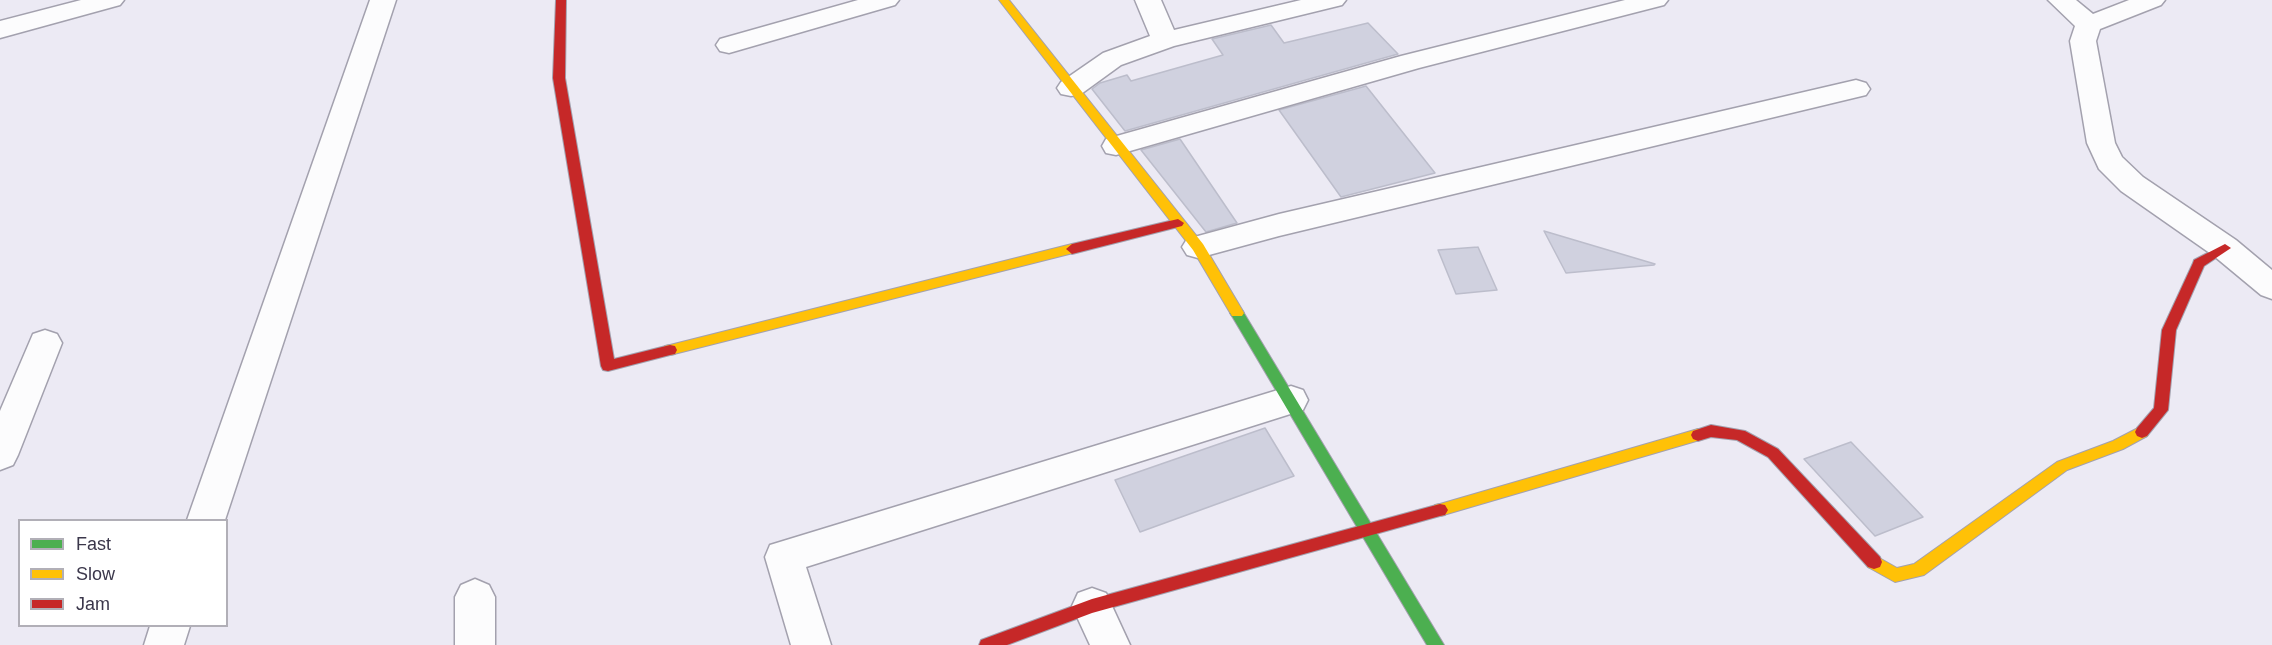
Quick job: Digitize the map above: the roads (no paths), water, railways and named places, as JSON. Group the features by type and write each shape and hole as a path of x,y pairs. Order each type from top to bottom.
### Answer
{"street":[{"path":"0,30 111,0"},
{"path":"206,519 383,0"},
{"path":"561,0 559,78 608,366 1178,223"},
{"path":"729,45 886,0"},
{"path":"1004,0 1116,146 1198,247 1436,645"},
{"path":"1149,0 1165,40"},
{"path":"1071,88 1112,59 1165,40 1333,0"},
{"path":"1116,146 1410,62 1655,0"},
{"path":"2061,0 2090,24"},
{"path":"2152,0 2090,24 2083,41 2101,143 2109,162 2132,184 2225,248 2272,287"},
{"path":"1198,247 1279,225 1856,89"},
{"path":"987,645 1092,606 1368,531 1711,431 1740,435 1773,453 1868,558 1895,575 1918,570 2062,466 2118,445 2146,430 2161,410 2169,330 2199,263 2225,248"},
{"path":"0,455 45,342"},
{"path":"811,645 784,557 1291,400"},
{"path":"475,597 476,645"},
{"path":"1092,606 1110,645"},
{"path":"164,645 170,627"}]}
